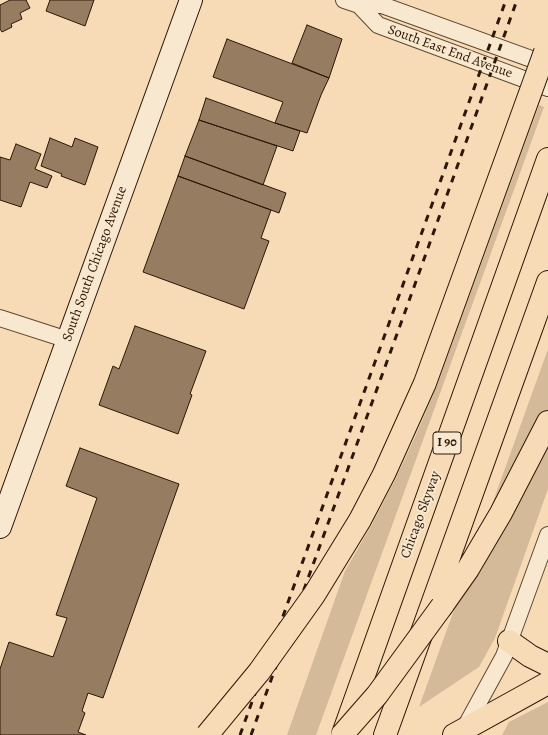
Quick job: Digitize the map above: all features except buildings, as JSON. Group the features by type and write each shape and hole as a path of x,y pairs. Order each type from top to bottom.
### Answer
{"highway":[{"path":"207,735 259,672 314,596 360,520 384,474 425,383 547,54"},
{"name":"Chicago Skyway","path":"343,732 548,159"},
{"path":"385,735 548,282"},
{"path":"343,732 377,695 468,569 502,513 548,422"},
{"path":"509,642 530,656 548,665"},
{"path":"459,733 548,683"}],"main road":[{"name":"South South Chicago Avenue","path":"0,527 191,0"}],"street":[{"name":"South East End Avenue","path":"352,3 382,5 547,54"},
{"name":"South East End Avenue","path":"352,3 378,25 548,88"},
{"path":"0,318 68,340"},
{"path":"459,733 504,656 548,535"}],"shaded area":[{"path":"539,105 544,107 316,735 287,735 345,571 395,480 436,388"},
{"path":"548,349 548,489 495,638 479,667 419,707"},
{"path":"548,702 548,735 502,735 509,722"}],"railway":[{"path":"240,735 506,0"},
{"path":"251,735 517,0"}]}
